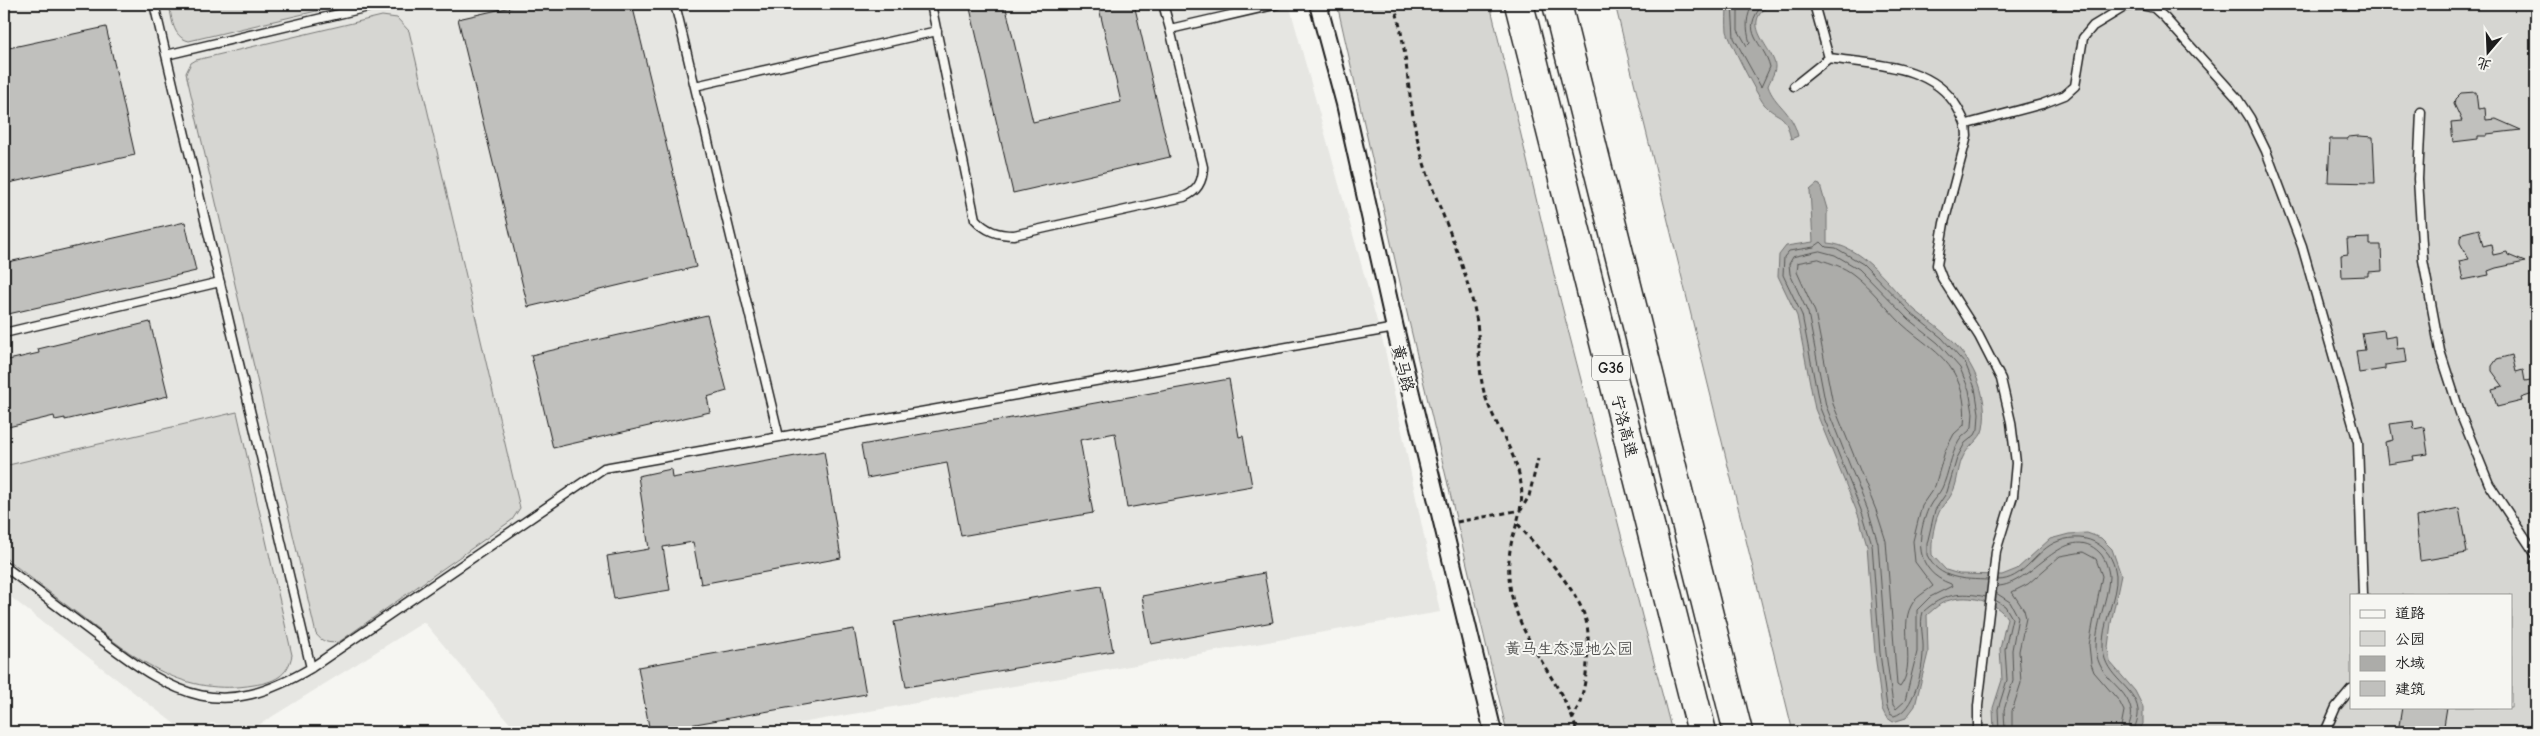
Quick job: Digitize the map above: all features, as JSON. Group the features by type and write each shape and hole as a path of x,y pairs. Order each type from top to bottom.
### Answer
{"highway":[{"name":"宁洛高速","path":"1519,4 1702,732"},
{"name":"G36","path":"1558,4 1738,732"}],"street":[{"name":"黄马路","path":"1318,4 1345,104 1395,328 1493,732"}],"lane":[{"path":"154,4 311,668"},
{"path":"166,55 380,4"},
{"path":"676,4 779,437"},
{"path":"931,4 976,219 992,232 1006,235 1184,196 1196,189 1203,175 1203,167 1163,4"},
{"path":"1170,29 1278,4"},
{"path":"1814,4 1829,58"},
{"path":"1966,124 2042,104 2065,95 2075,86 2083,38 2093,26 2126,5 2141,4 2154,8 2166,18 2237,98 2250,118 2266,151 2302,246 2358,442 2363,594"},
{"path":"695,86 937,31"},
{"path":"1794,86 1829,58 1918,73 1939,84 1954,102 1966,124 1967,136 1944,223 1937,265 1942,278 1979,336 2001,379 2011,422 2016,463 2013,496 1996,552 1978,706 1978,732"},
{"path":"2421,112 2418,179 2423,260 2440,350 2460,413 2489,484 2536,556"},
{"path":"4,333 220,282"},
{"path":"4,566 138,667 181,691 212,698 244,696 272,688 311,668 604,468 1395,328"},
{"path":"2324,732 2336,707 2350,690"}],"path":[{"path":"1394,4 1401,27 1416,134 1429,180 1467,281 1477,322 1484,392 1497,424 1515,457 1522,486 1521,510 1512,542 1508,574 1513,600 1530,644 1556,685 1573,718 1576,732"},
{"path":"1442,526 1521,510 1530,496 1538,459"},
{"path":"1517,524 1569,588 1581,608 1587,624 1586,678 1578,708 1573,718"}],"shaded area":[{"path":"4,4 1289,4 1385,350 1440,612 749,732 517,732 424,622 249,731 211,723 204,732 185,732 4,592"}],"green space":[{"path":"169,4 346,4 189,41 179,36 176,31"},
{"name":"黄马生态湿地公园","path":"1337,4 1490,4 1557,287 1672,732 1507,732 1407,313"},
{"path":"1615,4 2536,4 2536,732 1793,732"},
{"path":"382,16 397,18 409,31 520,508 512,520 339,642 332,643 323,641 316,634 186,73 191,63 196,60"},
{"path":"237,412 292,655 287,668 274,680 254,685 205,686 184,681 144,662 4,557 4,466"}],"water":[{"path":"1727,4 1773,4 1762,11 1757,19 1760,36 1774,60 1775,67 1768,86 1791,120 1798,136 1791,139 1786,123 1764,104 1750,80 1727,31"},
{"path":"1817,184 1820,185 1827,209 1827,243 1839,245 1861,257 1907,303 1945,334 1963,354 1981,390 1984,403 1982,433 1964,454 1953,491 1939,512 1935,524 1932,555 1946,570 1959,574 2002,575 2017,569 2050,539 2069,534 2087,533 2101,538 2112,549 2121,575 2111,623 2108,647 2110,662 2135,691 2143,707 2143,724 2138,732 1994,732 1993,708 2002,680 2000,649 2007,618 1989,603 1982,600 1965,598 1944,602 1927,615 1928,653 1915,706 1906,718 1893,722 1886,717 1882,709 1875,654 1867,545 1859,517 1815,409 1797,316 1778,276 1779,255 1786,246 1813,242 1810,190"}],"building":[{"path":"524,4 632,4 696,267 528,307 458,19"},
{"path":"969,4 1005,4 1033,122 1121,102 1098,4 1134,4 1170,157 1013,193"},
{"path":"106,27 135,155 4,184 4,49"},
{"path":"2476,92 2478,109 2485,108 2486,120 2496,119 2521,130 2487,134 2487,136 2478,136 2478,139 2453,142 2451,122 2462,121 2454,104 2455,99 2461,93"},
{"path":"2348,137 2373,137 2375,183 2328,182 2330,139 2348,139"},
{"path":"185,222 196,271 4,315 4,263"},
{"path":"2479,229 2483,246 2491,244 2493,255 2507,252 2508,255 2525,262 2496,268 2488,271 2489,275 2463,280 2459,261 2469,259 2460,243 2460,238 2463,233"},
{"path":"2370,238 2370,245 2381,245 2382,271 2368,272 2368,276 2342,277 2341,255 2348,254 2347,239"},
{"path":"707,315 727,391 707,397 710,412 553,448 531,355"},
{"path":"150,322 168,396 65,420 65,418 55,420 54,416 4,428 4,361 39,353 38,349"},
{"path":"2384,330 2385,338 2396,336 2397,349 2405,348 2407,362 2385,365 2385,369 2359,373 2356,351 2365,350 2362,333"},
{"path":"2512,355 2516,372 2523,370 2525,381 2536,379 2536,393 2521,398 2522,401 2497,407 2492,389 2503,386 2492,371 2492,366 2497,359"},
{"path":"1229,379 1239,437 1243,436 1252,486 1127,508 1115,433 1080,440 1093,513 961,536 947,463 867,478 861,445"},
{"path":"2413,421 2414,429 2424,427 2428,454 2413,456 2414,460 2388,464 2385,442 2393,440 2390,424"},
{"path":"824,451 841,558 701,584 693,542 663,547 670,590 614,599 607,556 649,549 638,476 671,469 672,478"},
{"path":"2459,508 2467,553 2420,561 2416,517"},
{"path":"1264,573 1273,622 1151,644 1142,596"},
{"path":"1101,586 1113,651 906,687 894,622"},
{"path":"854,629 866,694 650,732 638,667"},
{"path":"2402,708 2447,708 2443,732 2398,732"}]}
